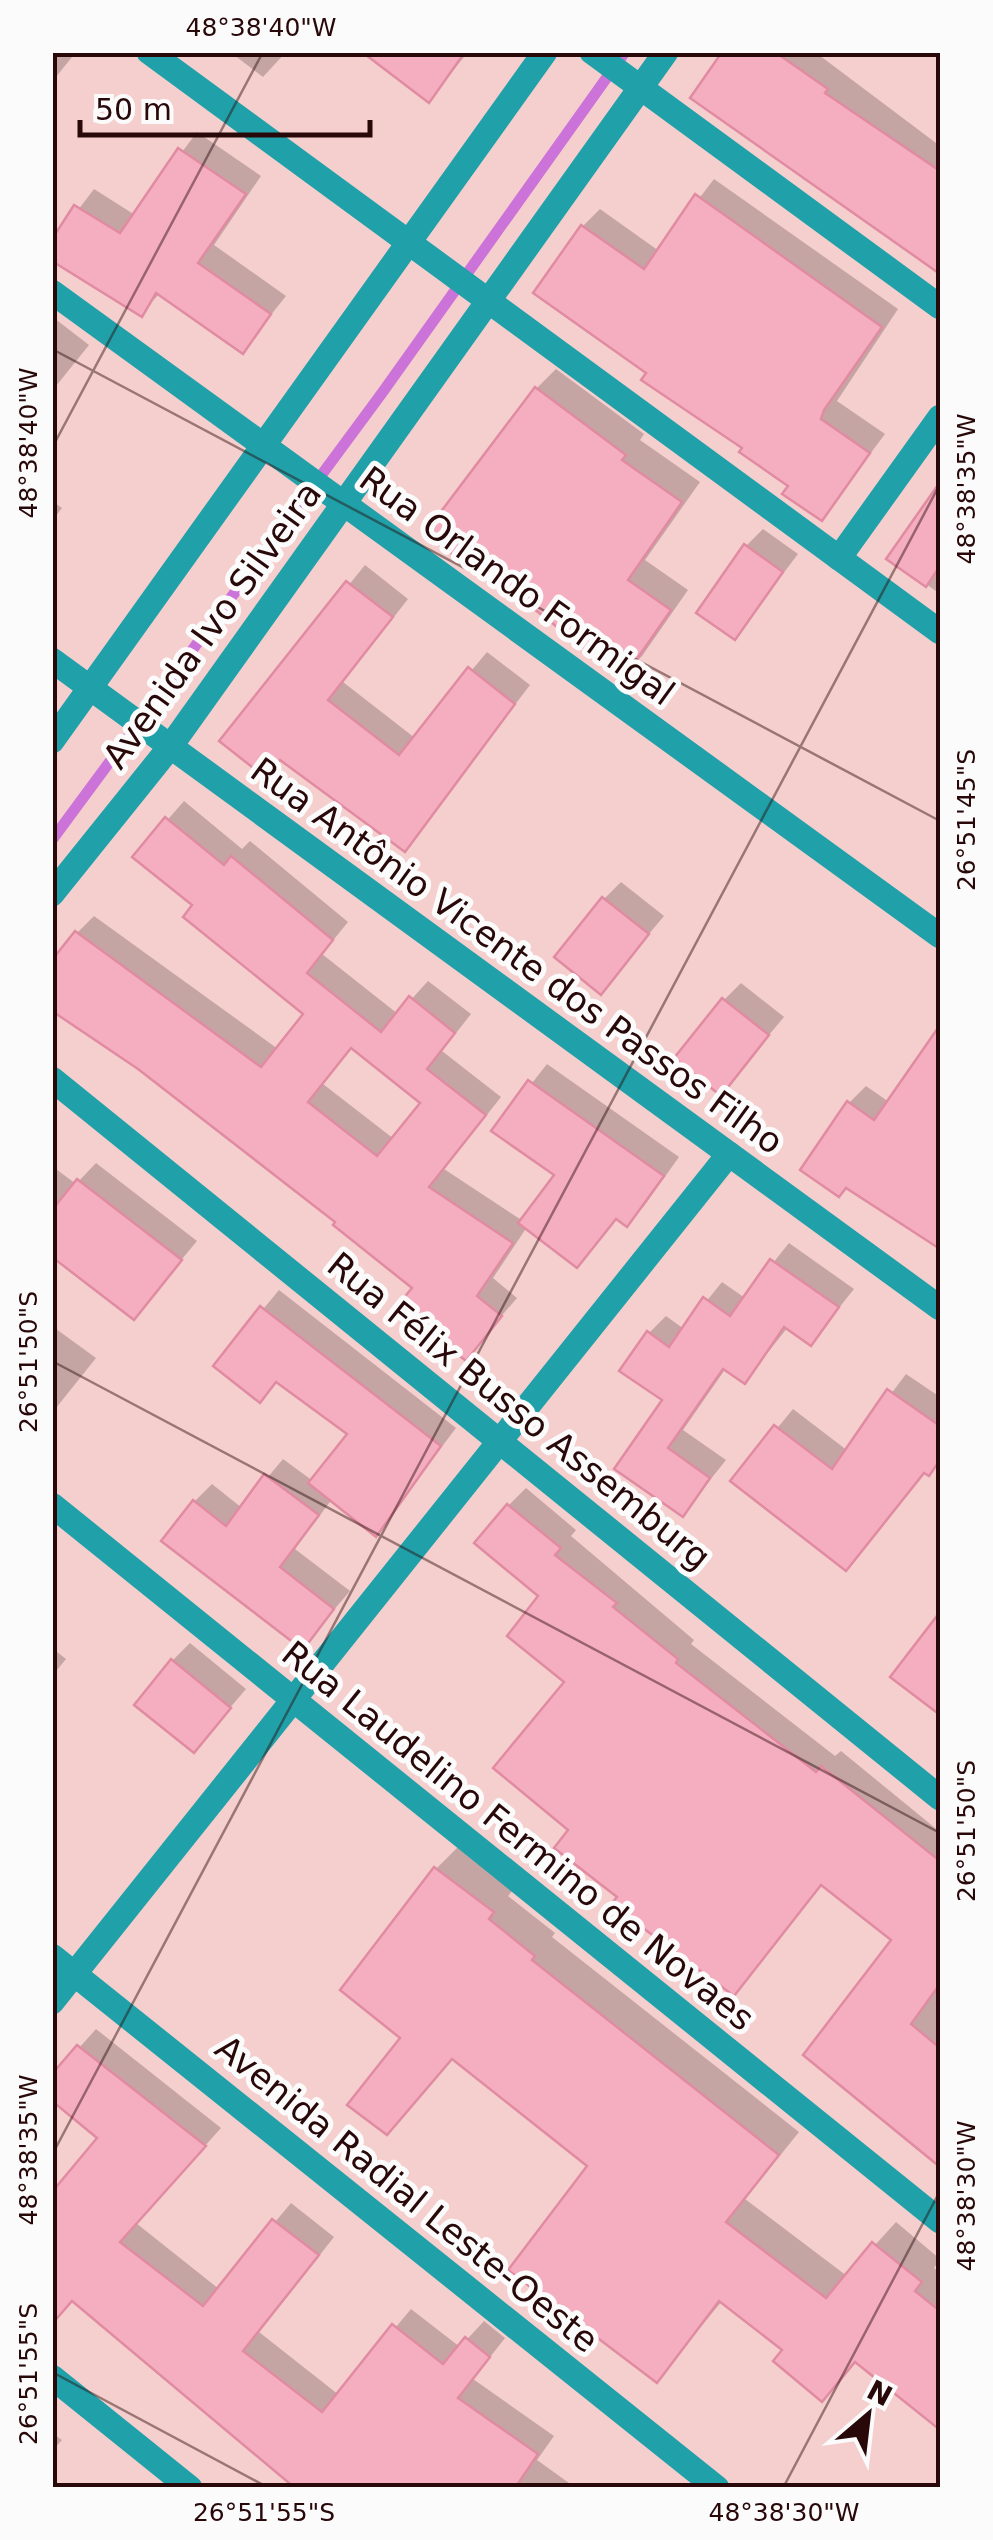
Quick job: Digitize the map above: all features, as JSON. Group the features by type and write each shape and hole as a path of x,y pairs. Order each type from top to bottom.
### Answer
{"street":[{"path":"150,52 940,632"},
{"name":"Avenida Ivo Silveira","path":"52,741 545,52"},
{"name":"Avenida Ivo Silveira","path":"52,894 634,83 666,52"},
{"path":"592,53 940,307"},
{"name":"Rua Orlando Formigal","path":"52,292 940,936"},
{"path":"838,558 940,416"},
{"name":"Rua Antônio Vicente dos Passos Filho","path":"52,660 940,1308"},
{"name":"Rua Félix Busso Assemburg","path":"52,1079 940,1798"},
{"path":"52,2002 729,1154"},
{"name":"Rua Laudelino Fermino de Novaes","path":"52,1505 940,2221"},
{"name":"Avenida Radial Leste-Oeste","path":"52,1956 717,2488"},
{"path":"52,2376 190,2488"}],"building":[{"path":"362,52 465,52 429,103"},
{"path":"722,52 775,52 828,89 825,93 940,171 940,274 690,98"},
{"path":"178,148 246,194 198,263 271,314 243,354 156,293 142,317 52,261 52,239 74,205 120,233"},
{"path":"695,194 882,327 821,419 870,453 822,521 782,494 788,486 739,452 742,448 641,380 646,373 533,293 581,225 644,269"},
{"path":"535,387 626,455 622,460 682,502 628,580 671,610 623,679 467,556 463,562 424,534"},
{"path":"940,482 940,566 926,587 886,559"},
{"path":"744,544 783,572 735,640 696,613"},
{"path":"346,581 393,617 328,700 399,755 468,667 515,704 405,852 280,760 266,778 219,741"},
{"path":"165,817 224,865 231,856 333,940 307,973 381,1032 409,996 455,1033 427,1069 486,1115 429,1187 513,1243 477,1296 502,1316 466,1361 397,1306 412,1288 333,1225 335,1222 138,1069 52,1011 52,960 75,931 261,1067 303,1014 183,917 192,905 132,857","holes":["351,1048 420,1103 377,1156 308,1102"]},
{"path":"602,897 649,934 601,995 554,957"},
{"path":"722,998 769,1035 721,1096 674,1058"},
{"path":"940,1025 940,1249 846,1188 839,1197 800,1170 847,1101 874,1120"},
{"path":"528,1080 664,1176 627,1227 616,1219 577,1268 518,1223 554,1175 491,1131"},
{"path":"77,1179 182,1260 134,1320 52,1257 52,1210"},
{"path":"770,1259 839,1307 811,1346 784,1327 745,1384 723,1369 668,1448 710,1478 683,1517 614,1469 662,1400 619,1371 647,1331 669,1347 703,1297 730,1316"},
{"path":"260,1306 441,1446 376,1537 308,1483 347,1434 276,1382 260,1403 213,1366"},
{"path":"887,1389 940,1426 940,1460 929,1476 924,1473 846,1571 730,1481 774,1425 832,1469"},
{"path":"264,1474 319,1515 280,1567 334,1609 303,1650 161,1541 193,1500 226,1526"},
{"path":"507,1504 561,1548 555,1555 617,1603 613,1607 678,1659 676,1663 816,1772 821,1766 940,1861 940,1984 911,2024 940,2048 940,2167 803,2055 891,1940 821,1885 734,1996 611,1904 617,1897 554,1848 568,1830 493,1768 564,1682 507,1636 538,1596 474,1543"},
{"path":"940,1612 940,1715 890,1677"},
{"path":"171,1659 231,1708 194,1753 134,1705"},
{"path":"434,1867 494,1912 489,1919 535,1956 532,1960 779,2155 726,2222 826,2298 872,2242 922,2282 915,2291 940,2311 940,2430 855,2362 822,2402 773,2361 782,2350 719,2301 657,2383 508,2270 587,2166 452,2059 387,2135 347,2105 400,2038 340,1990"},
{"path":"77,2045 206,2146 120,2242 203,2306 272,2219 319,2255 243,2351 322,2412 392,2324 443,2364 465,2337 490,2357 458,2398 538,2454 515,2488 295,2488 72,2301 52,2324 52,2192 97,2138 52,2101 52,2074"}],"waterway":[{"path":"52,840 382,393 625,52"}]}
